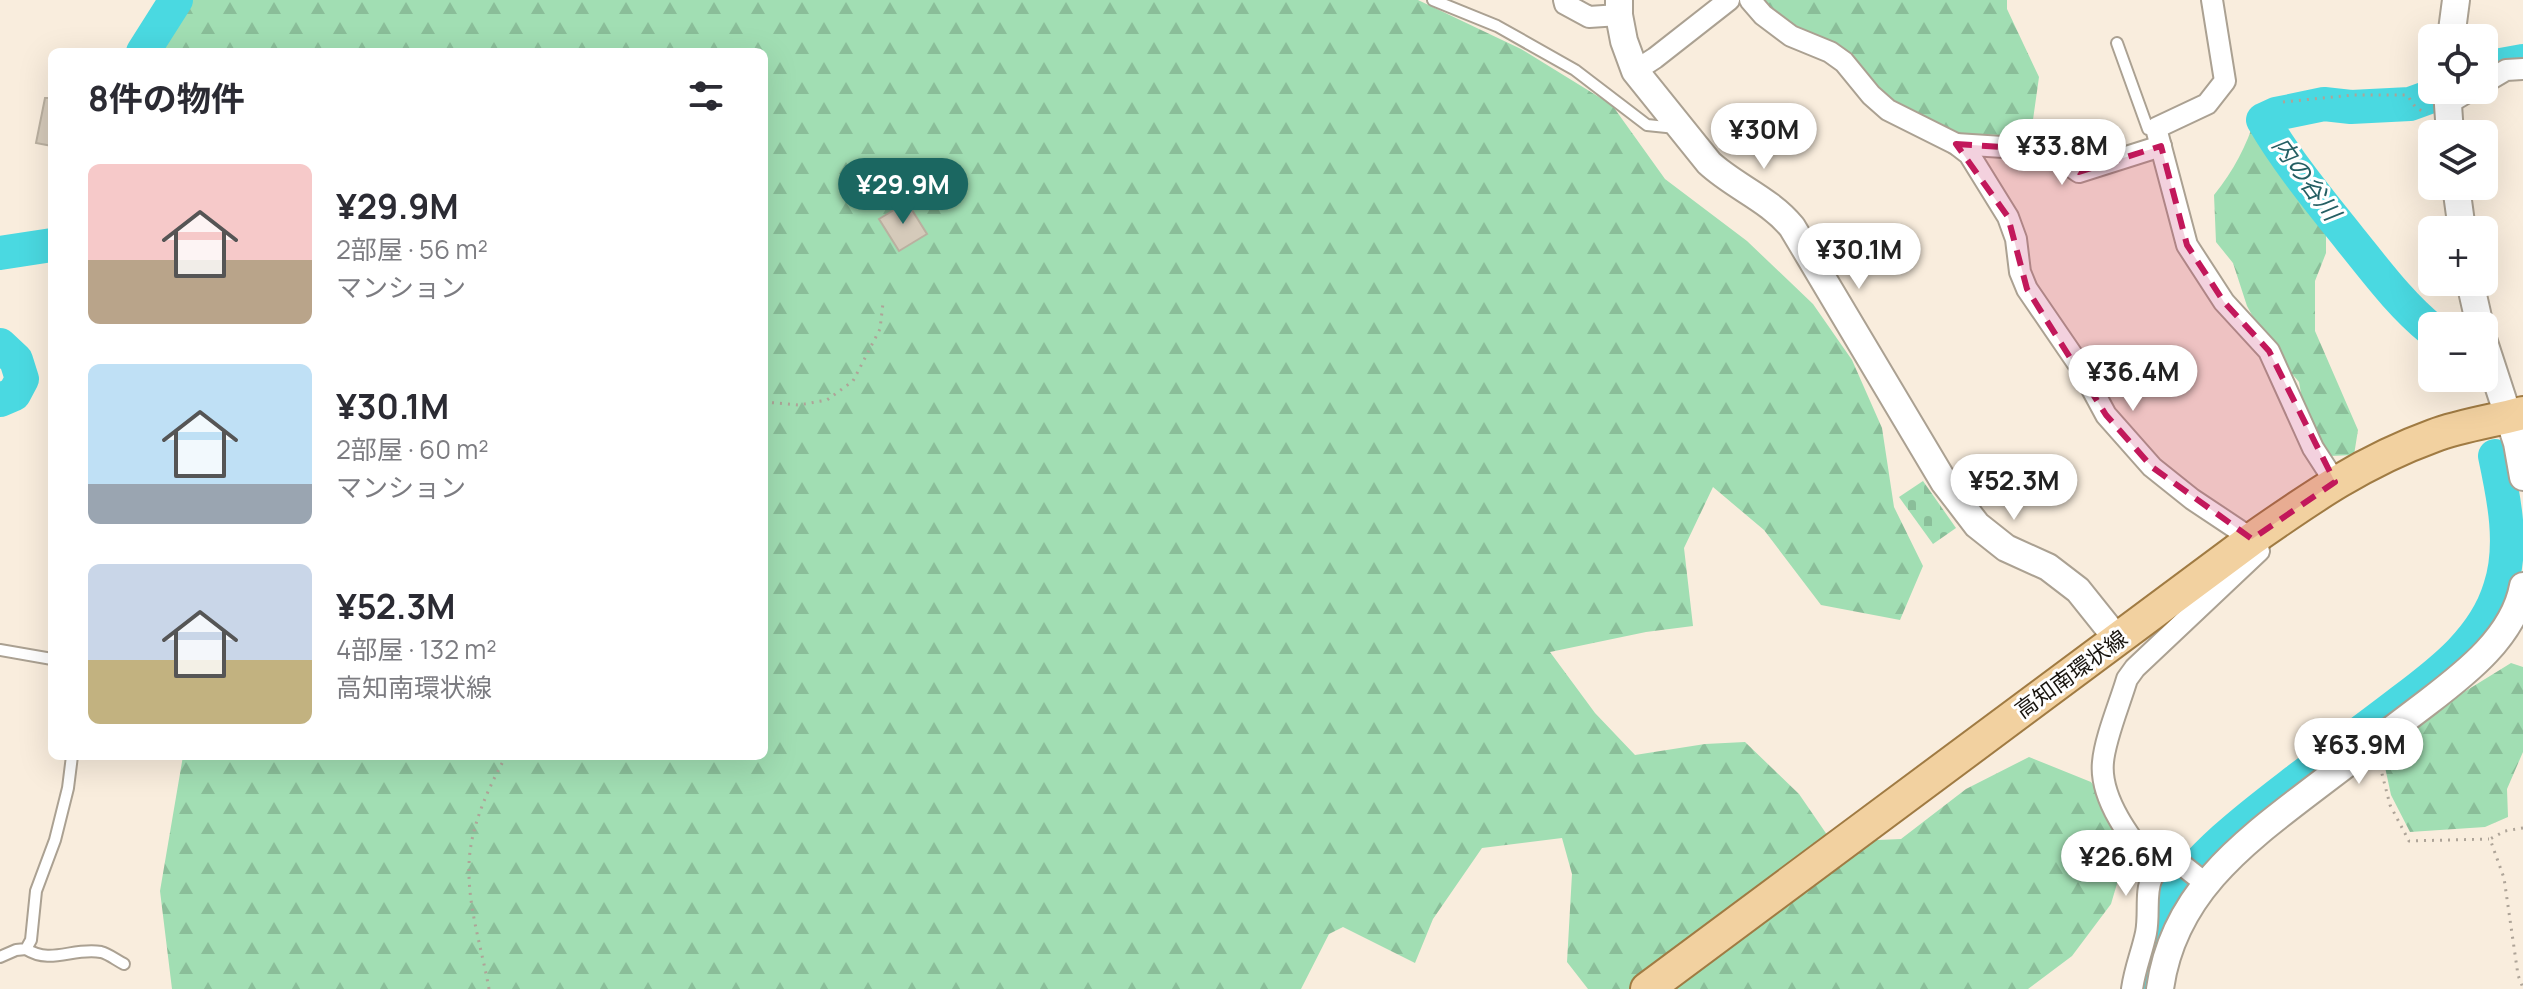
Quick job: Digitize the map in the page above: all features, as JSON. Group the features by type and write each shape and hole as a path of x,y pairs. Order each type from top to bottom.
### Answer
{"main road":[{"name":"高知南環状線","path":"1647,989 2252,539 2335,482 2390,453 2437,434 2516,415"}],"street":[{"path":"1564,0 1565,4 1589,17 1619,8 1635,71 1722,175 1778,210 1792,227 1944,482 1977,525 2006,548 2048,567 2078,590 2118,640"},
{"path":"1635,71 1729,0"},
{"path":"1750,0 1763,15 1791,36 1830,52 1844,62 1888,110 1956,144 1969,154 2008,217 2016,239 2020,272 2027,289 2079,365 2106,415 2152,467 2192,499 2252,539 2259,551 2127,679 2103,764 2106,785 2119,823 2156,871"},
{"path":"1956,144 2048,150 2079,172 2159,137 2207,104 2225,81 2212,0"},
{"path":"2453,24 2456,0"},
{"path":"2498,75 2506,70 2523,69"},
{"path":"2159,137 2187,245 2224,302 2269,351 2313,448 2335,482"},
{"path":"2498,374 2516,415 2523,477"},
{"path":"2160,989 2163,967 2180,921 2202,880 2457,679 2497,641 2523,586"},
{"path":"2132,989 2135,964 2146,932 2149,883 2156,871 2167,864 2181,864 2202,880"}],"lane":[{"path":"1433,0 1497,26 1575,70 1647,125 1682,129"},
{"path":"2117,43 2148,129 2159,137"},
{"path":"0,650 48,658"},
{"path":"26,949 31,940 36,891 55,840 72,760"},
{"path":"0,957 26,949 39,957 91,951 105,953 124,964"}],"path":[{"path":"2283,102 2353,95 2407,95 2416,108"},
{"path":"768,402 799,405 827,400 853,381 880,329 883,303"},
{"path":"2373,743 2390,805 2409,841 2490,839 2505,831 2523,828"},
{"path":"489,989 476,928 469,867 473,835 504,760"},
{"path":"2490,839 2504,878 2518,975 2523,988"}],"highlighted area":[{"path":"1956,144 2048,150 2079,172 2161,146 2187,245 2224,302 2269,351 2335,482 2252,539 2152,467 2106,415 2027,289 2008,217"}],"green space":[{"path":"171,0 1418,0 1521,49 1612,105 1665,179 1747,241 1813,304 1852,360 1882,428 1894,507 1923,566 1900,620 1821,605 1764,530 1713,487 1684,548 1693,626 1646,632 1550,652 1595,713 1635,755 1705,744 1745,742 1799,794 1832,842 1901,839 1966,789 2029,757 2091,782 2114,814 2129,843 2111,904 2072,956 2028,989 1588,989 1567,962 1572,874 1562,838 1482,848 1433,919 1415,963 1343,927 1329,934 1301,989 172,989 160,891 182,760 768,760 768,48 150,48"},
{"path":"1761,0 2007,0 2007,9 2039,77 2029,148 1977,145 1911,117 1841,51 1767,9"},
{"path":"2256,116 2270,144 2312,192 2326,217 2326,253 2315,281 2315,331 2358,430 2354,455 2329,456 2307,427 2299,382 2270,348 2247,306 2233,263 2216,242 2214,195 2239,158"},
{"path":"1923,481 1956,528 1933,544 1899,497"},
{"path":"2511,663 2523,667 2523,752 2507,789 2508,817 2485,827 2410,832 2391,795 2382,753 2443,705"}],"building":[{"path":"45,98 48,98 48,145 36,143"},
{"path":"907,202 927,234 899,251 879,219"}],"waterway":[{"path":"146,48 176,0"},
{"name":"内の谷川","path":"2498,65 2523,61"},
{"name":"内の谷川","path":"2418,101 2351,107 2324,104 2276,114 2263,120 2304,181 2369,263 2418,318"},
{"path":"0,253 48,246"},
{"path":"0,345 16,360 22,379 14,394 0,400"},
{"name":"内の谷川","path":"2144,989 2153,944 2164,911 2195,868 2262,807 2432,678 2460,652 2484,623 2500,588 2506,556 2504,505 2495,456"}]}
